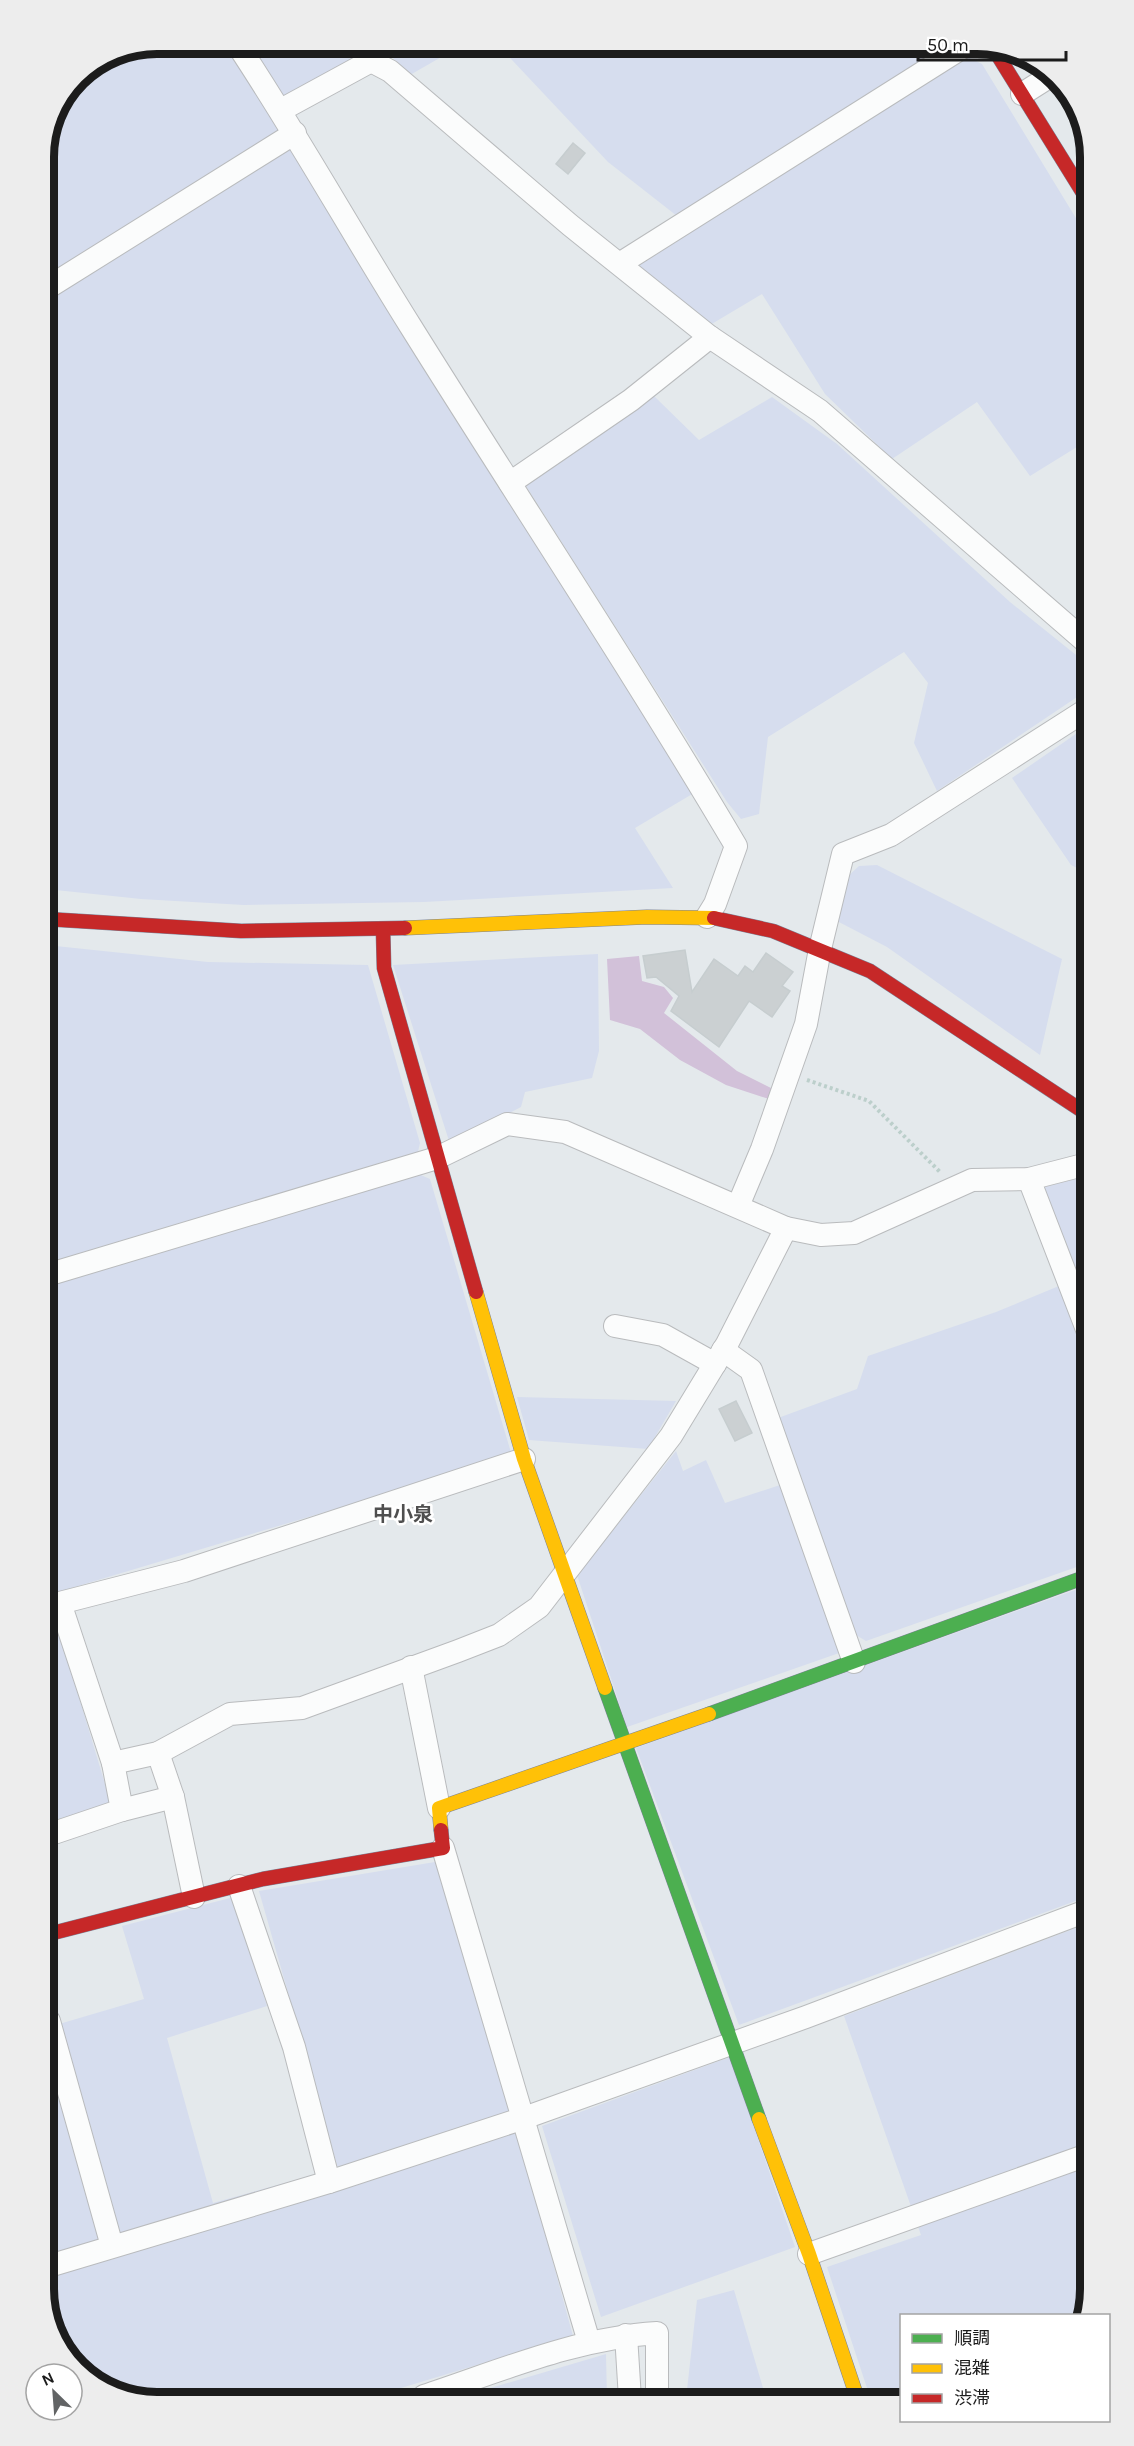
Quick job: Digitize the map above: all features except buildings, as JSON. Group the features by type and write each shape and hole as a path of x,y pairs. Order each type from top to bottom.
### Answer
{"street":[{"path":"244,54 281,110 409,324 682,756 736,846 716,904 707,917"},
{"path":"621,263 952,54"},
{"path":"998,56 1080,188"},
{"path":"281,110 371,61 390,70 570,225 621,263 710,337 820,411 1080,637"},
{"path":"1022,94 1045,79"},
{"path":"54,284 295,133"},
{"path":"510,483 631,400 710,337"},
{"path":"738,1206 762,1149 806,1024 820,949 843,854 891,835 1080,714"},
{"path":"54,920 241,932 383,929 647,917 707,917 773,931 870,971 1080,1109"},
{"path":"383,929 384,968 524,1459 731,2044 809,2254 855,2392"},
{"path":"54,1273 437,1158 507,1124 565,1132 786,1228 821,1234 855,1233 972,1180 1029,1179 1080,1166"},
{"path":"1029,1179 1080,1311"},
{"path":"113,1763 158,1753 230,1714 302,1708 499,1635 539,1607 671,1436 719,1357 786,1228"},
{"path":"615,1326 663,1335 751,1370 854,1662"},
{"path":"122,1810 113,1763 54,1604 184,1571 524,1459"},
{"path":"439,1808 625,1745 1080,1579"},
{"path":"411,1667 439,1808 443,1848 589,2342"},
{"path":"158,1753 172,1797 194,1897"},
{"path":"54,1833 122,1810 172,1797"},
{"path":"54,1933 263,1880 443,1848"},
{"path":"239,1886 294,2047 329,2182"},
{"path":"54,2265 329,2182 524,2118 731,2044 1080,1913"},
{"path":"54,2039 112,2246"},
{"path":"809,2254 1080,2158"},
{"path":"436,2392 589,2342 626,2335 657,2334 657,2392"},
{"path":"626,2335 630,2392"}],"path":[{"path":"789,1074 869,1101 913,1143 954,1188"}],"shaded area":[{"path":"232,54 281,131 54,273 54,150 57,130 75,94 89,79 105,68 137,56"},
{"path":"255,54 389,54 359,56 284,100"},
{"path":"389,54 447,54 410,75"},
{"path":"506,54 935,54 677,216 608,162"},
{"path":"968,57 982,64 1080,225 1080,445 1030,476 977,402 892,459 825,394 762,294 710,325 638,266"},
{"path":"290,147 694,793 635,828 673,888 424,902 244,905 141,899 54,890 54,295"},
{"path":"654,396 699,440 772,397 837,444 1010,602 1080,658 1080,695 937,791 914,743 928,683 904,652 768,737 759,814 741,819 727,802 526,486"},
{"path":"1080,731 1080,870 1071,865 1012,778"},
{"path":"877,865 1062,959 1040,1055 887,947 837,921 846,878 859,866"},
{"path":"54,946 208,962 368,965 420,1143 417,1156 54,1263"},
{"path":"598,954 599,1051 592,1078 525,1092 521,1107 450,1144 393,965"},
{"path":"639,956 642,981 664,987 673,998 664,1013 737,1071 773,1089 772,1100 726,1085 680,1060 640,1029 610,1020 607,959"},
{"path":"416,1173 430,1179 512,1456 54,1593 54,1282"},
{"path":"1080,1178 1080,1289 1041,1188"},
{"path":"1059,1286 1080,1344 1080,1566 866,1641 856,1635 778,1418 857,1389 868,1356 996,1312"},
{"path":"517,1397 676,1401 648,1449 529,1440"},
{"path":"676,1451 683,1471 706,1460 725,1503 780,1485 842,1652 627,1727 577,1575"},
{"path":"1080,1588 1080,1899 739,2025 636,1748"},
{"path":"54,1617 111,1804 54,1820"},
{"path":"435,1862 497,2057 573,2336 388,2392 150,2392 124,2387 94,2371 84,2362 71,2346 59,2322 54,2289 54,2026 144,1999 122,1926 234,1897 267,2006 167,2038 213,2203 338,2168 259,1891"},
{"path":"1080,1926 1080,2289 1077,2314 900,2314 900,2392 868,2392 827,2267 921,2235 844,2016"},
{"path":"730,2057 795,2247 601,2317 542,2126"},
{"path":"734,2290 764,2392 687,2392 697,2300"},
{"path":"606,2354 607,2392 477,2392"}],"traffic: fast":[{"path":"709,1714 1080,1579"},
{"path":"605,1688 759,2119"}],"traffic: slow":[{"path":"405,928 647,917 714,918"},
{"path":"476,1292 524,1459 605,1688"},
{"path":"441,1830 439,1808 709,1714"},
{"path":"759,2119 809,2254 855,2392"}],"traffic: jam":[{"path":"998,56 1080,188"},
{"path":"714,918 773,931 870,971 1080,1109"},
{"path":"54,919 241,931 405,928"},
{"path":"383,929 384,968 476,1292"},
{"path":"54,1933 263,1879 443,1848 441,1830"}],"district":[{"name":"中小泉","path":"403,1514"}]}
